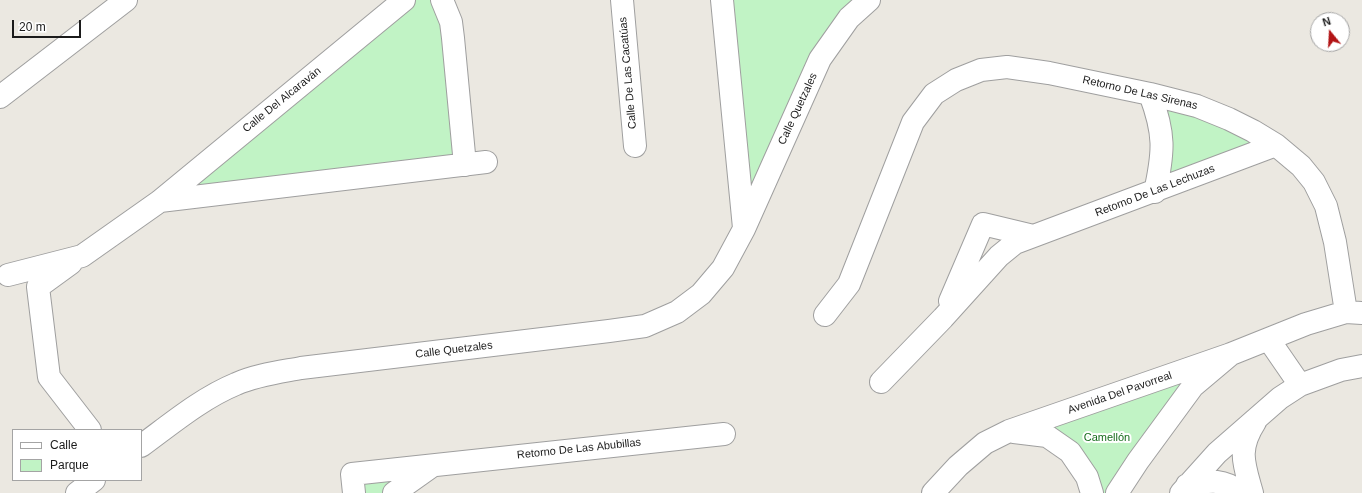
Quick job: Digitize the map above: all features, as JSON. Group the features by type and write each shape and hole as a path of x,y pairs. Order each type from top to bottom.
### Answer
{"street":[{"path":"0,97 126,0"},
{"name":"Calle Del Alcaraván","path":"89,429 49,377 38,287 160,201 404,0"},
{"name":"Calle Del Alcaraván","path":"160,201 475,163 452,28 446,7 442,0"},
{"name":"Calle De Las Cacatúas","path":"622,0 634,146"},
{"path":"722,0 744,229"},
{"name":"Calle Quetzales","path":"142,445 205,400 236,383 268,374 301,368 645,326 677,312 701,294 723,268 744,229 820,59 849,18 869,0"},
{"name":"Retorno De Las Sirenas","path":"825,315 849,284 913,122 934,94 956,80 981,70 1007,67 1049,73 1150,94 1197,106 1229,119 1276,145 1301,166 1314,182 1326,206 1354,312"},
{"path":"1150,94 1158,115 1163,140 1161,164 1155,192"},
{"name":"Retorno De Las Lechuzas","path":"881,382 943,318 999,256 1015,243 1155,192 1276,145"},
{"name":"Retorno De Las Lechuzas","path":"943,318 984,224 1033,236"},
{"name":"Calle Del Alcaraván","path":"8,275 82,256"},
{"name":"Avenida Del Pavorreal","path":"933,493 958,466 985,443 1009,432 1231,354 1306,324 1354,312"},
{"path":"1269,340 1300,385"},
{"path":"1117,493 1138,461 1193,386 1231,354"},
{"path":"1184,489 1217,453 1280,398 1300,385 1341,370 1362,366"},
{"path":"1252,493 1244,462 1243,449 1249,433 1262,413"},
{"path":"1009,432 1047,436 1070,452 1088,477 1092,493"},
{"name":"Retorno De Las Abubillas","path":"354,493 352,474 724,434"},
{"name":"Retorno De Las Abubillas","path":"394,493 434,465"},
{"path":"77,493 93,481"},
{"path":"1184,489 1209,481 1218,481 1242,493"}],"green space":[{"path":"404,0 442,0 465,165 160,201"},
{"path":"722,0 869,0 849,18 744,229"},
{"path":"1150,94 1276,145 1155,192"},
{"name":"Camellón","path":"1231,354 1117,493 1092,493 1070,452 1009,431"},
{"path":"434,465 394,493 354,493 352,474"}]}
